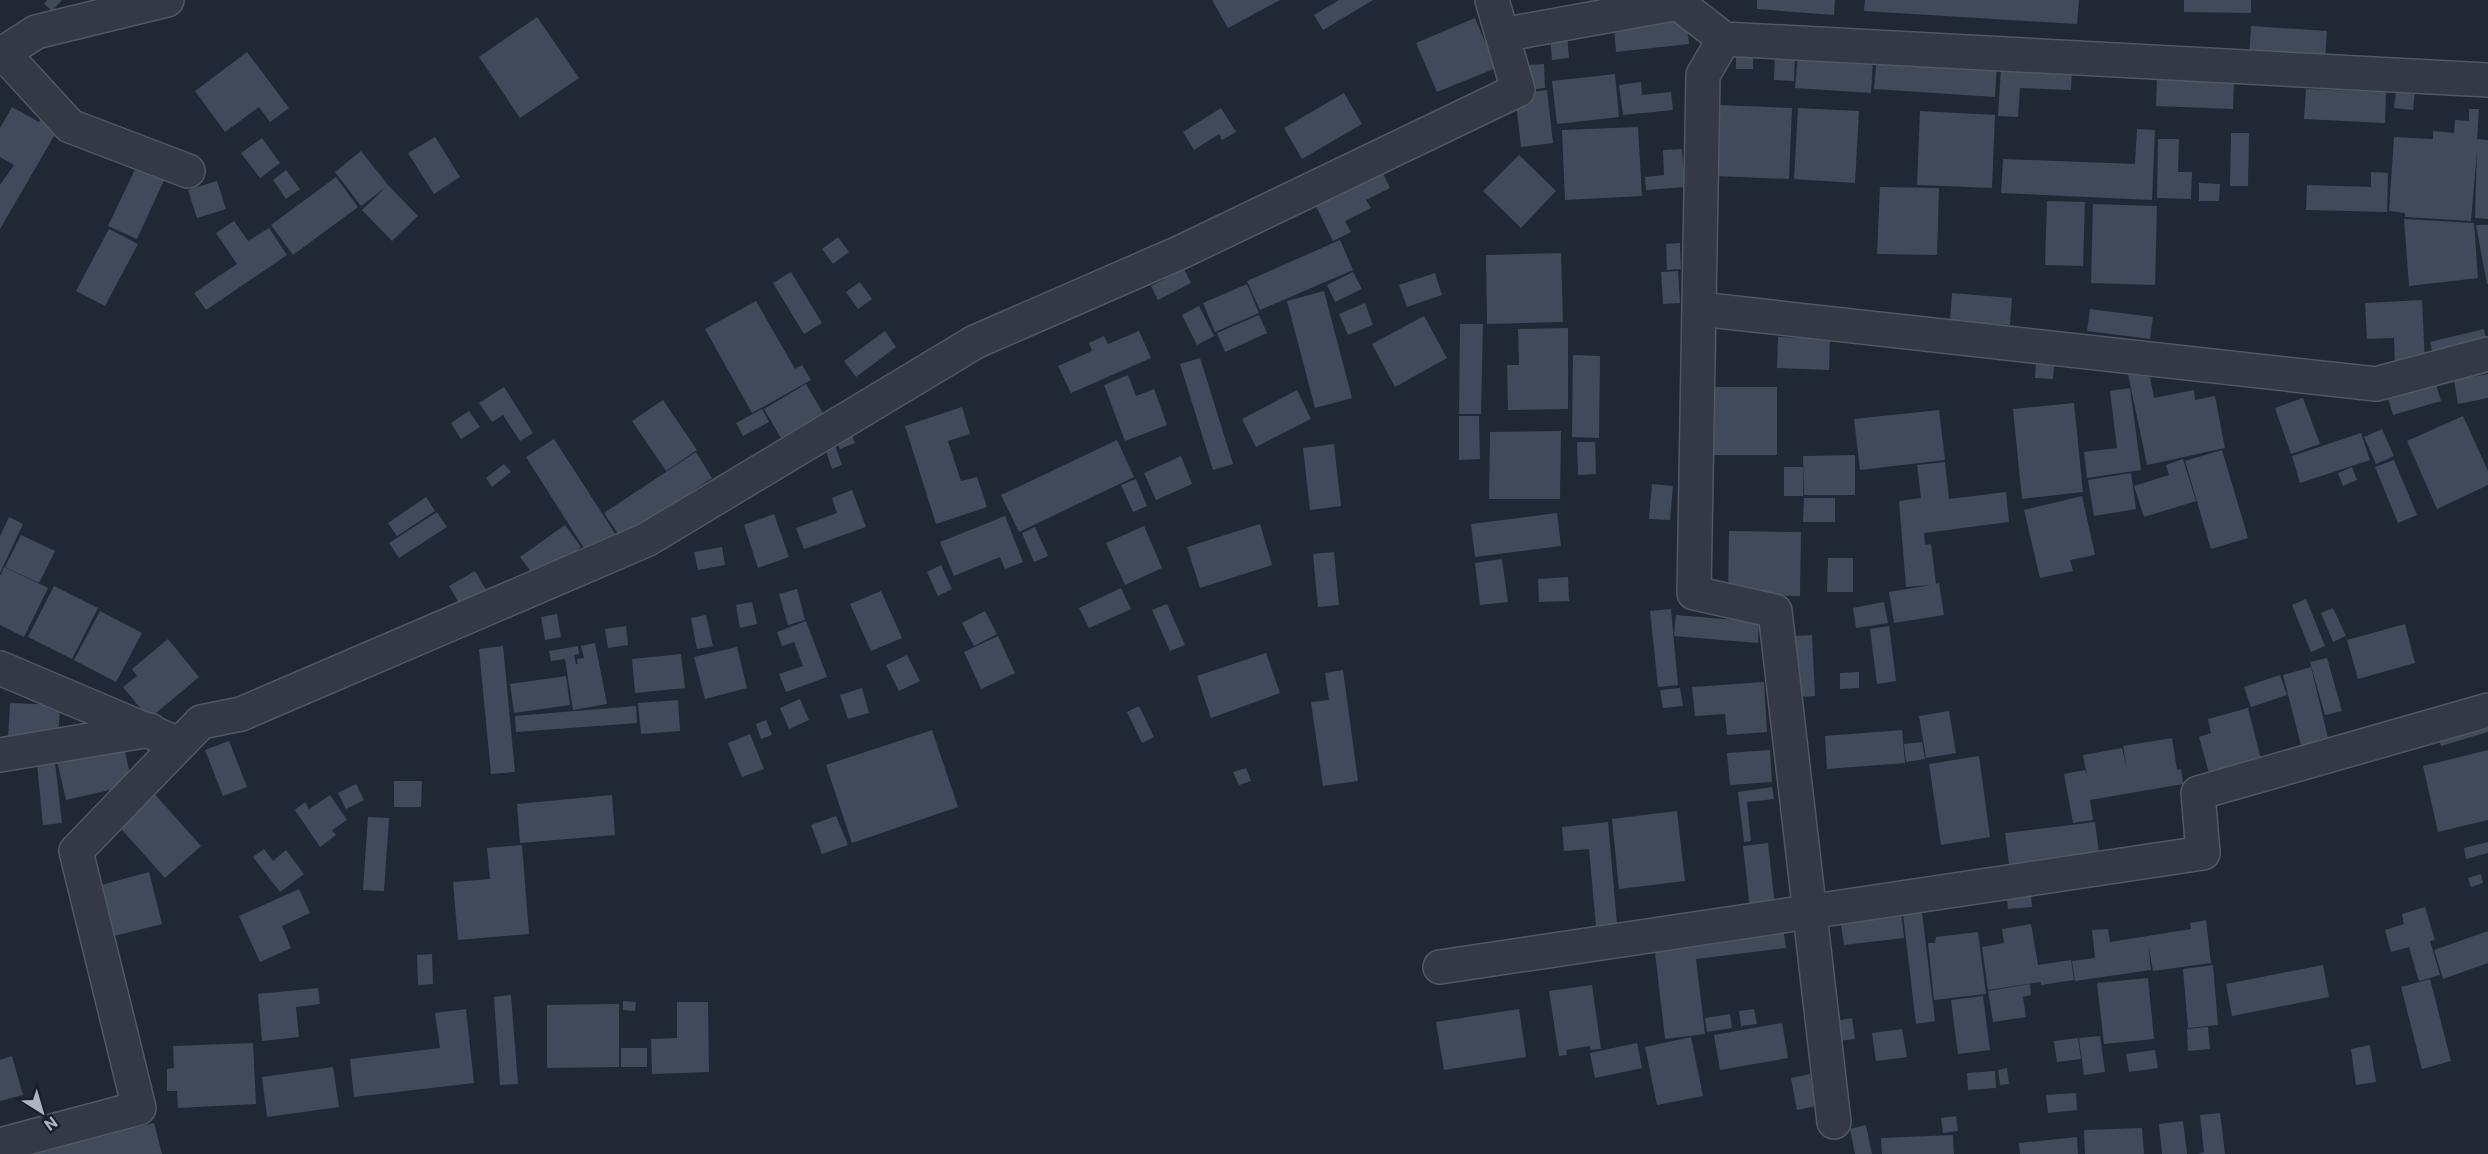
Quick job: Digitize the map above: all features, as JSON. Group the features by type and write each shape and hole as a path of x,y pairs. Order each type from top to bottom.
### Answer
{"street":[{"path":"167,0 36,32 1,54 70,126 189,171"},
{"path":"0,1145 139,1108 76,851 201,722 241,714 646,540 975,342 1181,252 1518,90 1492,0"},
{"path":"1502,35 1678,3 1724,39 2488,80"},
{"path":"1724,39 1703,75 1694,593 1775,611 1834,1122"},
{"path":"1699,309 2376,384 2488,354"},
{"path":"0,668 179,744"},
{"path":"1440,967 2203,853 2198,793 2488,710"},
{"path":"0,755 150,730"}],"building":[{"path":"47,0 62,0 52,11 44,4"},
{"path":"1212,0 1280,0 1228,28"},
{"path":"1339,0 1373,0 1323,30 1314,15"},
{"path":"1757,0 1835,0 1834,15 1757,9"},
{"path":"1865,0 2079,0 2077,24 1864,11"},
{"path":"2184,0 2251,0 2251,13 2184,12"},
{"path":"537,17 579,78 520,118 479,57"},
{"path":"1475,18 1496,68 1437,92 1416,43"},
{"path":"1686,19 1689,44 1616,52 1614,26"},
{"path":"2251,26 2327,31 2325,60 2249,55"},
{"path":"1567,34 1569,58 1552,60 1550,35"},
{"path":"247,52 289,108 270,122 259,107 225,132 195,91"},
{"path":"1775,52 1795,54 1794,81 1774,80"},
{"path":"1736,54 1753,54 1753,69 1736,69"},
{"path":"1798,54 1873,59 1871,93 1795,88"},
{"path":"1877,56 1997,64 1995,97 1874,89"},
{"path":"1544,64 1545,88 1528,90 1526,65"},
{"path":"2001,68 2072,70 2071,90 2020,88 2018,117 1998,116"},
{"path":"1615,74 1619,117 1557,124 1552,81"},
{"path":"2157,79 2234,83 2233,109 2156,106"},
{"path":"1641,82 1642,95 1671,92 1673,110 1623,115 1619,85"},
{"path":"2306,89 2386,92 2385,123 2304,119"},
{"path":"1547,90 1553,143 1521,147 1515,94"},
{"path":"2396,91 2415,93 2413,110 2394,108"},
{"path":"1344,93 1362,124 1302,159 1284,128"},
{"path":"1719,105 1792,108 1789,179 1715,176"},
{"path":"12,107 39,122 44,114 61,124 0,229 0,185 14,165 0,157 0,128"},
{"path":"1221,108 1236,132 1222,140 1219,134 1194,150 1183,132"},
{"path":"1798,108 1859,111 1855,183 1794,179"},
{"path":"2469,109 2479,109 2477,139 2488,140 2488,219 2475,218 2477,151 2471,221 2405,217 2405,213 2389,211 2394,137 2433,139 2433,131 2454,133 2455,120 2469,121"},
{"path":"1920,111 1995,115 1992,188 1917,185"},
{"path":"1638,127 1642,196 1565,200 1562,130"},
{"path":"2137,129 2155,130 2152,200 2001,193 2003,159 2135,164"},
{"path":"2231,133 2249,133 2248,186 2230,186"},
{"path":"435,137 460,177 434,194 408,153"},
{"path":"262,138 280,163 260,178 241,153"},
{"path":"2158,139 2179,139 2178,172 2192,172 2191,199 2157,198"},
{"path":"1682,149 1685,187 1646,190 1645,177 1664,175 1663,150"},
{"path":"361,151 388,185 418,216 392,241 362,210 386,187 361,206 335,172"},
{"path":"1519,155 1556,191 1521,228 1483,191"},
{"path":"1377,161 1390,188 1366,200 1371,208 1345,221 1351,232 1333,241 1310,194"},
{"path":"138,163 166,176 137,239 108,226"},
{"path":"286,170 300,189 286,199 273,180"},
{"path":"2371,172 2388,173 2387,212 2306,210 2307,185 2371,187"},
{"path":"336,177 358,207 293,255 271,225"},
{"path":"217,181 226,209 197,218 188,190"},
{"path":"2199,183 2220,184 2219,201 2199,201"},
{"path":"1880,187 1939,188 1937,255 1877,254"},
{"path":"2047,201 2085,202 2083,266 2045,265"},
{"path":"2093,204 2157,206 2155,285 2091,283"},
{"path":"2404,219 2474,223 2478,278 2409,286"},
{"path":"234,221 248,241 269,228 287,255 206,310 194,293 237,264 216,233"},
{"path":"2476,225 2488,225 2488,284 2487,284"},
{"path":"109,229 138,244 105,306 76,291"},
{"path":"838,237 849,252 833,264 822,249"},
{"path":"1340,240 1353,270 1260,310 1247,281"},
{"path":"1680,243 1681,269 1667,270 1666,244"},
{"path":"1561,253 1563,322 1487,324 1486,255"},
{"path":"1184,269 1191,283 1158,300 1151,286"},
{"path":"1678,271 1680,303 1663,304 1661,272"},
{"path":"791,272 822,323 804,334 773,283"},
{"path":"1353,272 1362,289 1335,302 1327,285"},
{"path":"1435,273 1442,295 1407,307 1399,285"},
{"path":"860,282 872,299 858,309 846,292"},
{"path":"1247,284 1259,313 1215,332 1203,303"},
{"path":"1324,291 1352,398 1315,408 1287,301"},
{"path":"1952,293 2012,298 2010,325 1950,321"},
{"path":"2422,300 2425,362 2395,364 2394,338 2367,339 2365,303"},
{"path":"756,301 795,369 802,365 811,380 752,413 705,329"},
{"path":"1365,303 1373,325 1348,335 1339,314"},
{"path":"1199,306 1214,336 1197,345 1182,315"},
{"path":"2090,309 2153,317 2150,339 2087,331"},
{"path":"1259,315 1267,333 1225,352 1217,333"},
{"path":"1424,316 1447,358 1395,387 1372,344"},
{"path":"1460,324 1483,324 1481,414 1459,414"},
{"path":"1568,328 1568,409 1508,410 1507,365 1519,365 1518,329"},
{"path":"2484,329 2488,348 2435,364 2430,342"},
{"path":"885,331 896,347 856,377 844,361"},
{"path":"1139,331 1151,358 1071,393 1058,366 1092,351 1089,343 1104,336 1108,344"},
{"path":"1778,337 1830,339 1829,370 1777,368"},
{"path":"1573,355 1600,356 1599,438 1572,437"},
{"path":"1200,358 1233,464 1213,470 1180,364"},
{"path":"2036,364 2054,365 2053,379 2035,378"},
{"path":"2128,374 2150,377 2154,398 2194,390 2195,400 2215,396 2225,448 2147,465"},
{"path":"2488,374 2488,398 2458,404 2454,380"},
{"path":"1128,375 1136,396 1154,389 1167,425 1125,441 1104,385"},
{"path":"2435,381 2441,401 2393,415 2387,395"},
{"path":"806,384 823,413 781,438 764,409"},
{"path":"504,387 533,433 520,441 503,415 492,422 479,403"},
{"path":"1707,387 1777,387 1777,455 1707,455"},
{"path":"2130,388 2141,470 2087,478 2084,452 2117,448 2110,391"},
{"path":"1297,390 1311,419 1256,447 1242,419"},
{"path":"2303,398 2320,444 2291,454 2275,408"},
{"path":"663,400 697,450 666,471 632,421"},
{"path":"2074,403 2083,492 2022,499 2013,409"},
{"path":"962,407 970,434 948,441 961,481 977,477 987,507 936,524 905,426"},
{"path":"762,409 769,422 743,436 736,423"},
{"path":"1939,410 1945,460 1860,470 1854,419"},
{"path":"469,411 480,427 461,439 451,423"},
{"path":"1459,416 1479,416 1480,459 1459,460"},
{"path":"2463,416 2488,471 2488,485 2437,509 2407,441"},
{"path":"2382,429 2394,456 2376,464 2364,437"},
{"path":"1561,431 1560,499 1489,499 1490,432"},
{"path":"851,433 855,443 840,449 836,439"},
{"path":"2361,433 2370,460 2300,483 2292,456"},
{"path":"554,439 616,535 587,553 526,457"},
{"path":"1117,440 1134,477 1019,532 1001,495"},
{"path":"1577,442 1595,442 1596,474 1578,475"},
{"path":"1334,444 1341,506 1310,510 1303,448"},
{"path":"835,445 842,465 832,469 825,448"},
{"path":"2222,450 2248,538 2211,549 2185,461"},
{"path":"696,452 712,478 621,538 604,513"},
{"path":"1855,455 1855,495 1804,495 1803,456"},
{"path":"1181,456 1192,484 1156,500 1144,473"},
{"path":"2183,459 2196,501 2144,517 2134,486 2169,475 2166,465"},
{"path":"2394,460 2417,515 2398,523 2375,467"},
{"path":"1945,462 1949,499 2006,492 2009,522 1924,533 1925,545 1931,544 1936,584 1939,583 1944,615 1894,623 1889,592 1931,585 1906,587 1899,501 1921,498 1917,465"},
{"path":"504,464 511,472 492,487 486,478"},
{"path":"1784,467 1803,467 1803,496 1784,496"},
{"path":"2352,467 2357,480 2343,486 2338,473"},
{"path":"2131,473 2136,509 2094,516 2088,480"},
{"path":"1136,479 1147,506 1133,512 1121,485"},
{"path":"1652,484 1673,486 1670,520 1649,519"},
{"path":"852,490 866,527 804,549 796,528 837,513 832,498"},
{"path":"2082,496 2095,555 2070,560 2073,571 2040,578 2024,510"},
{"path":"426,497 435,511 397,536 388,523"},
{"path":"1804,498 1835,498 1835,522 1803,522"},
{"path":"437,512 447,527 399,558 389,543"},
{"path":"1557,513 1561,546 1475,557 1471,524"},
{"path":"774,514 789,557 758,568 744,525"},
{"path":"1005,516 1023,562 1005,569 1000,557 954,576 940,542"},
{"path":"9,517 23,524 0,573 0,536"},
{"path":"1260,524 1272,565 1200,588 1187,547"},
{"path":"565,525 581,547 537,580 520,557"},
{"path":"1144,526 1162,568 1125,585 1106,543"},
{"path":"1035,527 1048,556 1034,562 1022,533"},
{"path":"1729,531 1801,532 1800,596 1728,595"},
{"path":"21,535 55,551 39,583 5,567"},
{"path":"722,547 725,565 698,570 694,552"},
{"path":"1334,552 1339,605 1318,607 1313,554"},
{"path":"1828,558 1853,558 1853,592 1827,592"},
{"path":"1502,559 1508,602 1480,605 1475,563"},
{"path":"941,565 952,589 938,596 927,572"},
{"path":"4,567 48,588 24,637 0,625 0,576"},
{"path":"475,571 489,595 463,610 449,586"},
{"path":"1568,577 1569,601 1539,602 1538,579"},
{"path":"54,586 98,608 72,659 28,637"},
{"path":"1121,588 1131,609 1089,628 1079,608"},
{"path":"797,589 805,620 788,625 779,594"},
{"path":"881,591 902,638 871,651 850,604"},
{"path":"2306,599 2325,646 2311,652 2292,605"},
{"path":"752,602 757,624 740,628 736,605"},
{"path":"1884,602 1888,623 1856,628 1853,608"},
{"path":"1167,604 1185,645 1170,651 1152,610"},
{"path":"2333,608 2346,636 2333,642 2321,613"},
{"path":"1671,609 1678,685 1658,687 1650,611"},
{"path":"100,611 142,633 116,682 74,660"},
{"path":"985,611 997,634 974,646 962,623"},
{"path":"557,614 561,637 545,640 541,617"},
{"path":"706,615 713,646 697,649 691,618"},
{"path":"1676,615 1759,622 1758,643 1674,636"},
{"path":"806,621 827,677 786,692 779,674 803,666 794,642 782,646 777,632"},
{"path":"2405,624 2415,663 2358,679 2347,640"},
{"path":"626,626 628,645 608,648 605,629"},
{"path":"1889,626 1896,681 1877,684 1870,629"},
{"path":"1812,635 1815,696 1796,697 1793,636"},
{"path":"998,636 1015,673 981,689 964,652"},
{"path":"168,639 199,677 149,719 123,687 137,676 132,669"},
{"path":"595,643 607,704 573,710 565,659 551,661 549,651 578,646 579,654 574,655 576,664 578,664 577,659 584,658 581,646"},
{"path":"503,646 515,772 491,774 479,649"},
{"path":"737,647 747,688 705,699 694,657"},
{"path":"1266,653 1280,693 1211,718 1197,676"},
{"path":"681,654 685,688 635,693 632,659"},
{"path":"907,655 920,681 899,691 886,665"},
{"path":"2327,658 2342,711 2325,715 2310,662"},
{"path":"2311,667 2330,746 2303,753 2283,675"},
{"path":"1343,670 1358,781 1323,786 1311,702 1329,700 1325,673"},
{"path":"1859,672 1859,688 1840,689 1840,673"},
{"path":"2280,675 2287,695 2251,707 2244,687"},
{"path":"566,676 570,705 514,713 510,684"},
{"path":"1764,682 1767,732 1727,735 1725,714 1695,716 1692,687"},
{"path":"862,688 869,713 848,719 840,695"},
{"path":"1680,688 1683,706 1663,708 1660,690"},
{"path":"800,699 809,720 789,729 780,708"},
{"path":"678,700 680,731 641,734 638,703"},
{"path":"10,703 60,705 58,741 8,739"},
{"path":"636,706 637,723 516,732 515,716"},
{"path":"1139,706 1154,737 1142,743 1127,712"},
{"path":"2248,708 2261,759 2209,773 2199,737 2211,733 2208,719"},
{"path":"1949,711 1956,753 1926,758 1919,716"},
{"path":"2488,717 2488,732 2441,746 2437,733"},
{"path":"766,720 772,735 761,739 756,724"},
{"path":"932,730 958,807 852,843 826,765"},
{"path":"1902,730 1905,763 1827,769 1825,736"},
{"path":"750,734 764,769 742,777 728,743"},
{"path":"2172,738 2177,770 2181,769 2183,784 2090,800 2093,820 2073,823 2064,774 2085,770 2087,776 2083,755 2122,748 2127,769 2123,746"},
{"path":"229,741 247,787 223,796 205,750"},
{"path":"1922,742 1925,759 1906,762 1904,744"},
{"path":"124,746 132,785 66,800 57,761"},
{"path":"1770,750 1772,782 1730,785 1727,753"},
{"path":"2488,750 2488,820 2438,832 2423,766"},
{"path":"1979,756 1990,837 1941,845 1929,764"},
{"path":"55,762 62,823 43,825 37,764"},
{"path":"1246,768 1251,781 1239,785 1233,772"},
{"path":"394,781 422,781 421,807 394,807"},
{"path":"356,784 364,800 346,809 338,793"},
{"path":"1772,787 1774,799 1747,802 1751,841 1744,842 1738,792"},
{"path":"151,790 201,846 165,878 115,822"},
{"path":"330,795 347,820 332,830 336,835 320,847 295,810 305,802 309,809"},
{"path":"612,795 615,835 520,843 517,804"},
{"path":"1677,811 1685,881 1619,889 1612,819"},
{"path":"836,816 848,845 822,854 811,825"},
{"path":"368,817 389,818 384,891 363,890"},
{"path":"1608,822 1617,924 1596,926 1589,849 1564,851 1562,827"},
{"path":"2095,822 2099,853 2009,864 2005,833"},
{"path":"2488,842 2488,853 2466,859 2464,848"},
{"path":"1768,843 1775,907 1750,910 1743,846"},
{"path":"522,845 529,934 458,940 453,882 490,879 487,848"},
{"path":"264,849 273,861 286,850 304,874 280,892 253,857"},
{"path":"149,872 162,924 106,938 94,887"},
{"path":"2481,874 2483,883 2471,887 2468,878"},
{"path":"2030,884 2032,907 2008,909 2006,886"},
{"path":"299,889 310,913 282,926 291,948 260,962 239,916"},
{"path":"1900,903 1904,938 1844,945 1839,911"},
{"path":"1921,904 1935,1021 1916,1024 1902,906"},
{"path":"2425,907 2435,940 2430,941 2440,975 2419,981 2409,947 2391,952 2385,930 2404,924 2402,914"},
{"path":"1782,920 1786,948 1696,959 1705,1034 1665,1039 1653,935"},
{"path":"2206,920 2211,963 2153,971 2148,944 2151,970 2075,981 2072,961 2095,958 2092,930 2108,929 2110,942 2191,929 2190,923"},
{"path":"2031,924 2038,965 2071,960 2074,980 2041,985 2041,982 1988,990 1982,947 2004,943 2002,929"},
{"path":"2488,931 2488,963 2443,979 2434,950"},
{"path":"1978,932 1986,994 1934,1000 1928,943 1935,943 1936,937"},
{"path":"432,954 433,984 418,985 417,955"},
{"path":"2213,965 2218,1025 2188,1028 2183,969"},
{"path":"2323,965 2329,997 2232,1016 2226,984"},
{"path":"2148,978 2154,1039 2104,1044 2097,983"},
{"path":"2430,979 2451,1061 2422,1069 2401,987"},
{"path":"2030,984 2031,995 2023,997 2026,1017 1993,1022 1988,991"},
{"path":"1592,985 1601,1049 1590,1050 1590,1046 1566,1050 1567,1055 1559,1056 1549,991"},
{"path":"318,988 320,1004 296,1007 299,1037 262,1041 258,994"},
{"path":"511,995 518,1084 500,1085 494,997"},
{"path":"1983,996 1990,1050 1958,1054 1951,1000"},
{"path":"623,1001 636,1002 635,1011 623,1010"},
{"path":"677,1002 708,1002 709,1072 652,1074 651,1039 677,1038"},
{"path":"619,1004 619,1067 547,1068 547,1005"},
{"path":"466,1009 474,1083 354,1097 350,1059 440,1048 435,1013"},
{"path":"1519,1009 1526,1057 1444,1070 1436,1022"},
{"path":"1754,1009 1757,1024 1741,1026 1739,1011"},
{"path":"1730,1014 1732,1028 1707,1032 1705,1018"},
{"path":"1852,1018 1855,1039 1838,1041 1835,1021"},
{"path":"1782,1023 1788,1058 1720,1070 1714,1035"},
{"path":"2208,1027 2210,1049 2188,1051 2187,1029"},
{"path":"1902,1029 1907,1057 1876,1061 1872,1033"},
{"path":"2100,1036 2105,1072 2084,1075 2079,1038"},
{"path":"1691,1037 1703,1096 1657,1105 1645,1047"},
{"path":"2078,1038 2081,1059 2057,1062 2054,1041"},
{"path":"253,1043 256,1104 178,1108 177,1091 167,1091 167,1069 174,1068 173,1046"},
{"path":"1637,1043 1642,1068 1595,1078 1590,1053"},
{"path":"2370,1045 2376,1082 2356,1085 2351,1049"},
{"path":"621,1048 647,1048 647,1067 621,1067"},
{"path":"2155,1050 2158,1068 2129,1072 2126,1054"},
{"path":"12,1056 23,1095 0,1101 0,1060"},
{"path":"333,1067 339,1107 267,1117 262,1077"},
{"path":"2007,1068 2009,1084 2000,1085 1998,1070"},
{"path":"1995,1071 1996,1088 1968,1090 1967,1073"},
{"path":"1810,1074 1816,1106 1797,1110 1791,1078"},
{"path":"2076,1093 2077,1110 2048,1113 2046,1095"},
{"path":"2220,1113 2225,1154 2197,1154 2204,1152 2200,1115"},
{"path":"1956,1116 1958,1131 1943,1133 1941,1118"},
{"path":"2183,1121 2187,1154 2162,1154 2159,1124"},
{"path":"154,1123 162,1154 33,1154 33,1153"},
{"path":"1866,1125 1872,1154 1855,1154 1850,1129"},
{"path":"2142,1128 2144,1154 2085,1154 2084,1130"},
{"path":"1953,1135 1954,1154 1882,1154 1881,1138"},
{"path":"2077,1137 2078,1154 2020,1154 2019,1143"}]}
